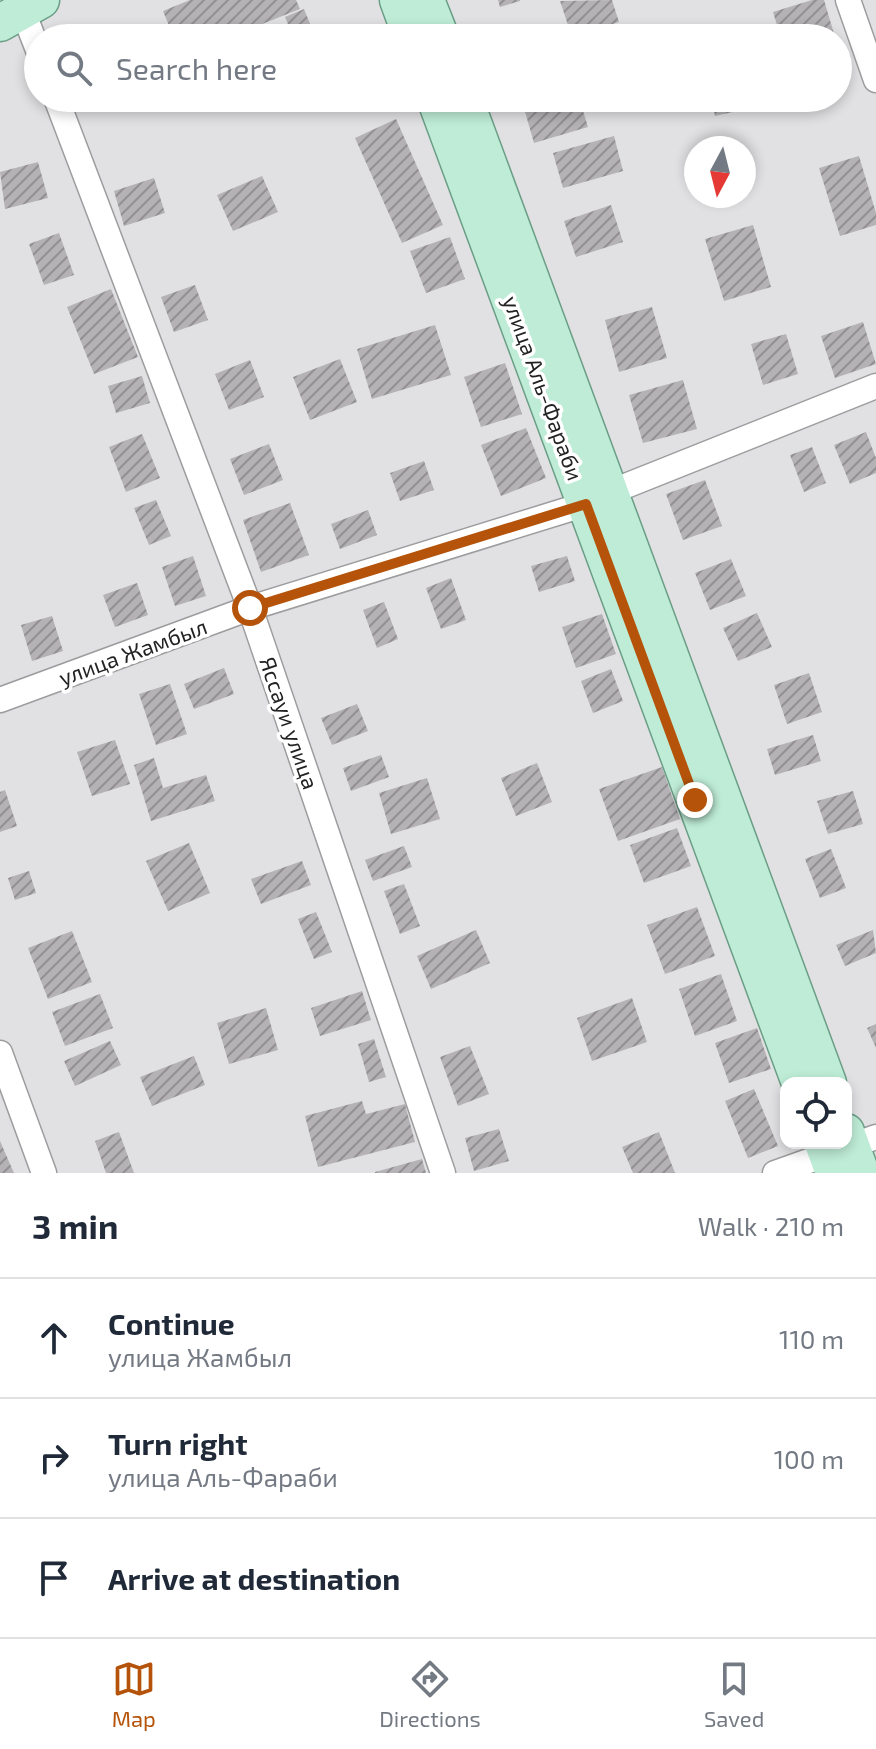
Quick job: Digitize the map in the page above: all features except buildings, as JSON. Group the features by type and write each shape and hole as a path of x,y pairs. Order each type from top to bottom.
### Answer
{"main road":[{"path":"398,0 407,24"},
{"path":"426,0 435,24"},
{"name":"улица Аль-Фараби","path":"441,112 600,498 826,1077"},
{"name":"улица Аль-Фараби","path":"469,112 798,1077"}],"street":[{"path":"848,0 876,80"},
{"name":"Яссауи улица","path":"61,112 250,608 443,1173"},
{"name":"улица Жамбыл","path":"0,700 250,608 600,498 876,386"},
{"path":"0,1053 44,1173"},
{"path":"775,1173 845,1151"}],"route":[{"path":"250,608 586,504 695,800"}]}
